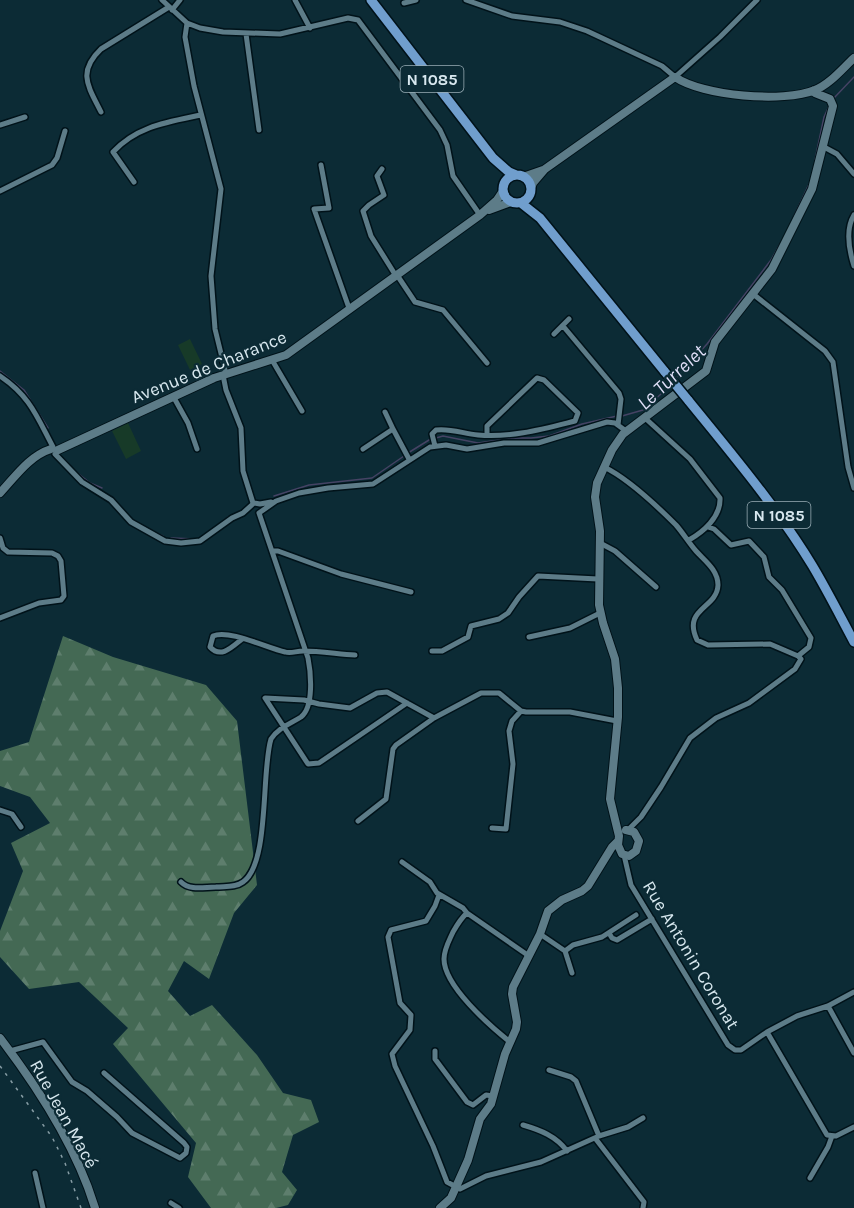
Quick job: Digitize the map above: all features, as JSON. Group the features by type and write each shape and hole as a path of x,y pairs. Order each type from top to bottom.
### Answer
{"main road":[{"name":"N 1085","path":"370,0 493,158 506,170 519,176"},
{"name":"N 1085","path":"493,158 503,187"},
{"path":"519,176 528,181 530,192 516,203 505,198 503,187 509,178 519,176"},
{"name":"N 1085","path":"530,192 540,218 768,499 813,566 854,642"},
{"name":"N 1085","path":"516,203 540,218"}],"street":[{"path":"162,0 187,23 211,30 246,34 280,34 348,18 358,20 440,130 447,145 453,176 480,215"},
{"path":"101,112 86,81 91,58 100,48 171,8 180,0"},
{"path":"295,0 310,28"},
{"path":"404,3 416,0"},
{"path":"466,0 512,16 560,22 587,31 662,66 683,82 739,95 774,97 814,90 828,82 854,58"},
{"path":"530,192 533,183 545,169 675,77 757,0"},
{"path":"181,882 194,888 234,886 243,882 249,875 261,837 269,745 273,735 305,713 309,702 310,668 243,471 243,443 239,418 226,390 215,329 211,276 220,189 201,116 185,37 187,23"},
{"path":"246,34 259,130"},
{"path":"622,854 610,800 618,721 618,688 615,659 600,613 598,579 600,543 596,487 604,467 626,431 706,371 715,342 772,269 812,189 824,147 832,101 815,93 814,90"},
{"path":"134,182 113,152 117,148 138,132 153,125 201,116"},
{"path":"0,125 26,117"},
{"path":"0,191 52,165 57,158 65,131"},
{"path":"824,147 837,154 854,174"},
{"path":"321,165 329,208 315,209 349,308"},
{"path":"382,169 377,176 384,195 363,211 371,237 415,302 443,310 487,363"},
{"path":"519,176 545,169"},
{"name":"Avenue de Charance","path":"0,493 37,456 54,451 224,375 286,355 480,215 497,200 503,187"},
{"name":"Avenue de Charance","path":"480,215 516,203"},
{"path":"854,215 849,235 854,265"},
{"path":"753,294 825,351 833,362 854,488"},
{"path":"554,334 569,319"},
{"path":"562,326 619,393 621,399 618,425"},
{"path":"272,360 302,411"},
{"path":"0,376 22,393 35,411 54,451 82,482 111,500 131,522 165,541 181,543 200,541 232,518 276,501 312,490 373,484 407,456 435,444 467,449 504,443 538,443 607,422 618,425 626,431"},
{"path":"435,444 432,435 436,430 443,429 477,435 487,435 530,432 575,421 578,413 544,380 537,378 487,426 487,435"},
{"path":"173,396 188,423 198,449"},
{"path":"385,412 407,456"},
{"path":"645,418 690,459 720,498 719,506 708,527 688,540"},
{"path":"363,449 393,429"},
{"path":"604,467 622,478 675,524 709,564 718,582 714,596 695,617 693,629 697,640 708,645 770,645 799,659"},
{"path":"440,1208 447,1204 456,1188 468,1160 480,1119 494,1096 502,1063 517,1022 513,987 540,934 545,917 551,908 588,886 618,839 640,817 662,787 690,738 716,718 749,703 795,669 799,659 809,647 812,638 782,590 769,577 764,557 749,541 731,545 714,529 708,527"},
{"path":"0,538 3,548 8,552 52,553 58,556 61,561 64,596 61,600 39,603 0,618"},
{"path":"600,543 615,551 656,587"},
{"path":"272,551 278,551 341,574 411,592"},
{"path":"432,651 442,651 468,637 471,626 499,620 508,614 519,597 538,576 598,579"},
{"path":"529,637 570,628 600,613"},
{"path":"242,639 224,652 210,647 213,636 218,634 242,639 286,653 306,651 355,655"},
{"path":"407,703 319,763 308,764 266,698 350,708 382,692 392,694 434,718"},
{"path":"358,821 386,799 393,749 396,745 434,718 486,692 499,693 521,711 570,712 618,721"},
{"path":"492,828 506,830 513,764 509,731 512,721 521,711"},
{"path":"0,810 12,814 21,828"},
{"path":"607,856 633,854 638,846 640,817"},
{"path":"614,818 627,830 638,835"},
{"name":"Rue Antonin Coronat","path":"622,854 631,885 728,1045 735,1050 741,1050 768,1032"},
{"name":"Rue Antonin Coronat","path":"627,873 633,854"},
{"path":"402,862 430,882 439,895 463,908 529,956"},
{"path":"439,895 426,921 397,927 389,932 388,937 400,1003 411,1015 410,1030 392,1054 395,1066 433,1146 447,1182 456,1188 464,1188 486,1176 541,1162 597,1137 628,1127 643,1118"},
{"path":"467,913 444,950 444,967 447,976 485,1022 510,1042"},
{"path":"565,951 573,945 585,943 609,933 636,915"},
{"path":"609,933 617,940 652,919"},
{"path":"540,934 565,951 572,973"},
{"path":"854,992 828,1006 797,1016 768,1032 827,1135 832,1136 854,1127"},
{"path":"828,1006 854,1053"},
{"name":"Rue Jean Macé","path":"0,1038 38,1089 84,1178 95,1208"},
{"path":"10,1052 43,1042 72,1082 87,1091 117,1117 132,1134 180,1158 183,1156 187,1148 184,1143 104,1072"},
{"path":"435,1051 435,1059 470,1104 476,1104 486,1095 494,1096"},
{"path":"549,1070 571,1077 576,1082 597,1137 644,1202 644,1208"},
{"path":"523,1125 540,1130 560,1141 567,1151"},
{"path":"810,1179 832,1136"},
{"path":"35,1173 42,1208"},
{"path":"171,1203 179,1208"}],"green space":[{"path":"190,339 202,364 190,370 178,345"},
{"path":"128,423 141,451 126,459 112,431"},
{"path":"63,636 113,657 206,685 237,721 257,885 234,913 209,979 184,961 168,991 190,1016 212,1005 257,1055 283,1093 311,1100 319,1122 293,1135 282,1172 297,1190 288,1205 276,1208 211,1208 188,1177 196,1143 113,1044 128,1028 79,982 29,989 0,957 0,931 23,871 11,843 50,823 30,797 0,786 0,751 29,742"}],"waterway":[{"name":"Le Turrelet","path":"834,98 854,77"},
{"name":"Le Turrelet","path":"815,160 824,117 830,104"},
{"name":"Le Turrelet","path":"794,216 810,182"},
{"name":"Le Turrelet","path":"676,378 707,344 771,260 780,244"},
{"name":"Le Turrelet","path":"0,371 24,390 48,428"},
{"name":"Le Turrelet","path":"622,416 643,410 670,386"},
{"name":"Le Turrelet","path":"408,453 429,440 443,436 478,443 549,436 582,424 617,416"},
{"name":"Le Turrelet","path":"274,496 309,485 372,478 404,456"},
{"name":"Le Turrelet","path":"64,459 72,468"},
{"name":"Le Turrelet","path":"75,471 90,483 102,488"},
{"name":"Le Turrelet","path":"217,526 228,517"},
{"name":"Le Turrelet","path":"156,533 163,536"},
{"name":"Le Turrelet","path":"171,538 196,539"}],"railway":[{"path":"0,1066 52,1137 65,1163 81,1208"}]}
